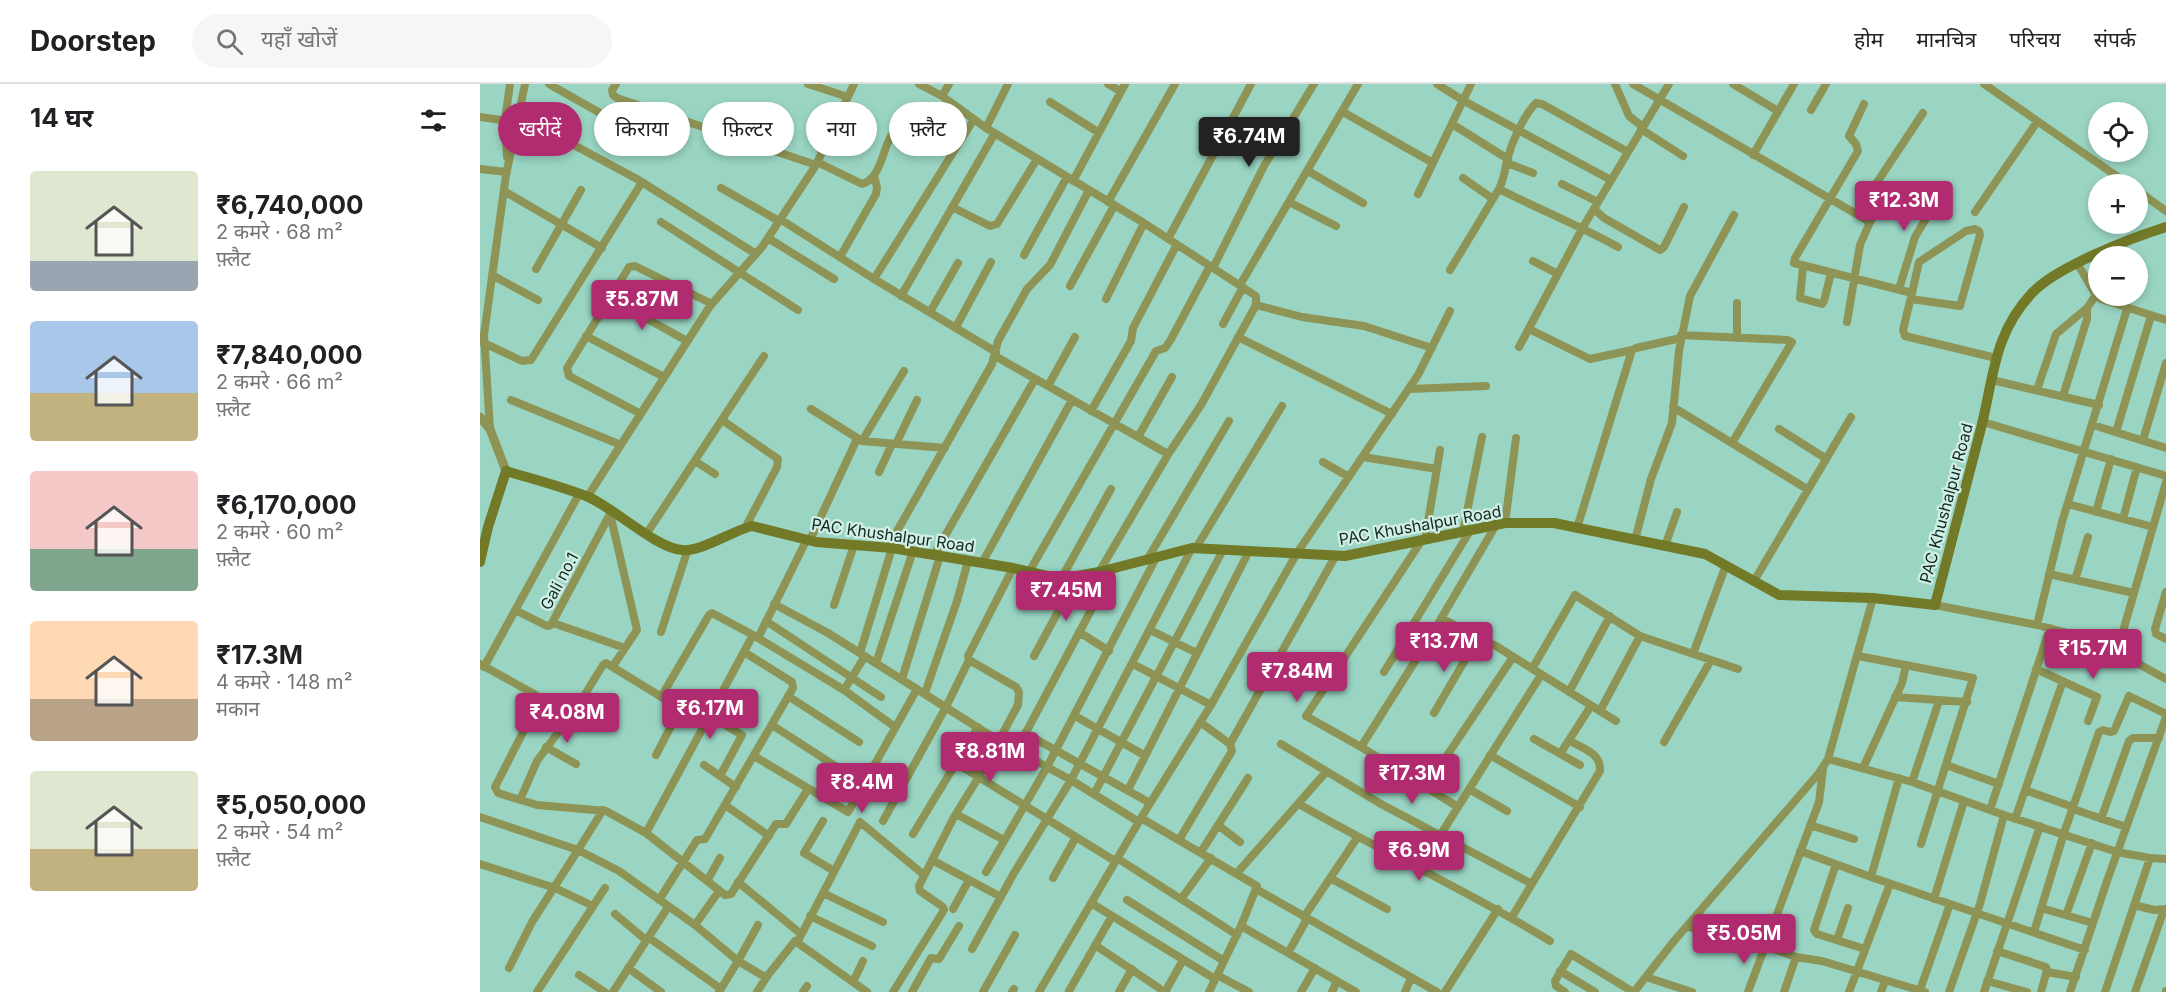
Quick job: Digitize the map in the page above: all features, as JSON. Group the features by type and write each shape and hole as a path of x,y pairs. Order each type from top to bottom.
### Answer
{"main road":[{"name":"PAC Khushalpur Road","path":"688,549 745,528 762,528 808,539 913,551 1013,568 1061,579 1113,569 1194,548 1346,556 1501,524 1544,523 1705,554 1779,595 1873,598 1935,604 1983,422 1996,358 2007,325 2032,293 2045,282 2077,263 2166,227"},
{"path":"480,562 488,527 506,471 583,495 664,544 682,550 688,549"}],"street":[{"path":"508,102 510,84"},
{"path":"521,102 525,84"},
{"path":"616,84 612,90 613,95 617,98 816,164 862,184 867,183 874,176 889,143"},
{"path":"808,84 848,97"},
{"path":"808,789 786,824 778,823 768,836 728,896 646,833 603,810 537,805 498,793 495,787 538,699 536,695 482,666 583,495 621,445 712,304 768,238 816,164 854,84"},
{"path":"919,84 942,96 986,128 1088,192 1143,223 1256,296 1256,305 1201,405 1168,454 1099,572"},
{"path":"942,96 949,84"},
{"path":"986,128 1008,84"},
{"path":"1024,255 1123,88 1108,84"},
{"path":"1070,286 1175,84"},
{"path":"1168,239 1251,84"},
{"path":"1029,572 1156,351 1165,348 1170,341 1264,166 1314,84"},
{"path":"1223,324 1242,286 1358,84"},
{"path":"1437,84 1464,101 1611,180"},
{"path":"1418,194 1472,84"},
{"path":"1614,84 1629,116 1642,128 1683,156"},
{"path":"1633,84 1870,222"},
{"path":"1520,347 1583,227 1669,84"},
{"path":"1733,84 1778,111"},
{"path":"1753,155 1794,84"},
{"path":"1811,110 1826,84"},
{"path":"1983,84 2113,174"},
{"path":"554,85 594,109"},
{"path":"1050,102 1098,132"},
{"path":"1450,270 1499,189 1519,130 1533,105 1539,103 1628,152"},
{"path":"1864,105 1849,136 1856,144 1858,151 1828,199 1794,263 1899,289 1912,296 1960,306 1980,235 1975,229 1966,231 1919,262 1912,296 1903,330 1905,336 1996,358"},
{"path":"1343,112 1433,163"},
{"path":"1856,214 1923,113"},
{"path":"480,117 498,119"},
{"path":"874,279 974,119"},
{"path":"1975,212 2037,122"},
{"path":"1452,124 1507,161 1533,173"},
{"path":"901,296 995,133"},
{"path":"582,151 642,182 756,254"},
{"path":"506,156 507,170"},
{"path":"506,471 490,429 482,341 510,156"},
{"path":"952,207 990,226 997,224 1037,159"},
{"path":"480,169 507,170"},
{"path":"1308,171 1363,203"},
{"path":"840,257 876,194 874,176"},
{"path":"1463,178 1493,199"},
{"path":"482,341 522,361 531,360 642,182"},
{"path":"1562,184 1596,206 1604,219 1660,250 1664,247 1684,207"},
{"path":"722,188 780,220 901,296 956,327 1035,379 1168,454"},
{"path":"1499,189 1583,227 1618,247"},
{"path":"504,190 602,248"},
{"path":"536,269 581,190"},
{"path":"1899,289 1915,237 1943,190"},
{"path":"1847,322 1860,245 1888,191"},
{"path":"844,690 862,655 890,548 992,364 998,341 1027,288 1050,265 1088,192"},
{"path":"2148,198 2166,211"},
{"path":"1290,202 1336,226"},
{"path":"1635,540 1650,479 1670,430 1681,336 1690,296 1734,215"},
{"path":"660,222 798,310"},
{"path":"1106,299 1143,223"},
{"path":"768,238 834,279"},
{"path":"1091,411 1131,341 1133,328 1176,246"},
{"path":"1533,261 1558,274"},
{"path":"930,312 958,262"},
{"path":"956,327 991,262"},
{"path":"2077,263 2088,282"},
{"path":"640,414 569,376 567,369 629,267 632,265 712,304"},
{"path":"1803,267 1799,294 1802,300 1810,302 1822,304 1831,273"},
{"path":"492,275 538,300"},
{"path":"609,298 687,341"},
{"path":"1737,303 1737,338"},
{"path":"1256,305 1302,317 1364,326 1432,348"},
{"path":"2120,306 2166,320"},
{"path":"2037,390 2056,334 2087,308"},
{"path":"2063,396 2087,319 2087,308"},
{"path":"2037,625 2068,504 2127,309"},
{"path":"1039,992 1150,803 1211,705 1297,554 1410,389 1450,311"},
{"path":"2116,432 2151,316"},
{"path":"1529,329 1590,359 1681,336 1788,340 1792,344 1731,443"},
{"path":"586,336 664,377"},
{"path":"1048,386 1075,337"},
{"path":"1238,337 1392,414"},
{"path":"1577,528 1632,350"},
{"path":"647,533 764,356"},
{"path":"2143,441 2166,363"},
{"path":"646,833 744,652 766,621 859,440 904,371"},
{"path":"1138,437 1172,377"},
{"path":"902,679 937,556 1035,379"},
{"path":"1992,380 2098,405"},
{"path":"1410,389 1486,386"},
{"path":"511,400 621,445"},
{"path":"879,472 917,400"},
{"path":"982,563 1072,400"},
{"path":"972,949 1071,780 1194,548 1282,406"},
{"path":"1673,407 1807,489"},
{"path":"811,409 859,440 945,448"},
{"path":"480,417 490,429"},
{"path":"1754,581 1851,417"},
{"path":"722,420 778,459 777,467 745,528"},
{"path":"986,872 1057,750 1109,651 1152,559 1229,421"},
{"path":"1983,422 2166,476"},
{"path":"2093,425 2166,448"},
{"path":"1779,429 1825,458"},
{"path":"1384,672 1466,531 1482,437"},
{"path":"1361,747 1501,524 1516,438"},
{"path":"1440,450 1424,540 1306,713 1307,718 1361,747 1458,807"},
{"path":"1363,457 1437,469"},
{"path":"2096,512 2111,459"},
{"path":"695,461 715,474"},
{"path":"1323,462 1349,477"},
{"path":"2123,519 2137,467"},
{"path":"2117,652 2166,483"},
{"path":"1061,579 1111,489"},
{"path":"2068,504 2153,527"},
{"path":"609,512 637,625 635,633 613,666"},
{"name":"Gali no.1","path":"515,610 547,626 553,623 609,512"},
{"path":"1665,546 1677,512"},
{"path":"2157,514 2166,516"},
{"path":"2075,580 2088,537"},
{"path":"834,604 854,545"},
{"path":"661,632 688,549"},
{"path":"1094,794 1223,550"},
{"path":"876,663 913,551"},
{"path":"1128,790 1249,551"},
{"path":"1230,744 1336,555"},
{"path":"848,812 895,727 921,691 957,601 968,561"},
{"path":"1693,654 1726,565"},
{"path":"883,821 946,707 969,660 969,653 1013,568"},
{"path":"1016,751 1113,569"},
{"path":"2049,574 2134,593"},
{"path":"1034,656 1077,577"},
{"path":"2166,592 2155,632 2166,639"},
{"path":"1532,669 1575,596 1640,636 1738,669"},
{"path":"1748,992 1819,799 1826,762 1873,598"},
{"path":"774,604 828,633 1016,751 1255,884 1256,889 1241,926 1209,992"},
{"path":"1935,604 2083,637 2117,652 2166,679"},
{"path":"661,697 709,615 716,614 844,690 895,727"},
{"path":"1569,692 1610,616"},
{"path":"1441,618 1513,657 1616,721"},
{"path":"766,621 881,697"},
{"path":"553,623 625,648"},
{"path":"1990,810 2050,628"},
{"path":"1150,630 1197,653"},
{"path":"1079,632 1109,651"},
{"path":"1600,711 1640,636"},
{"path":"1429,639 1466,660 1434,713"},
{"path":"659,900 697,840 705,838 793,688 792,682 744,652"},
{"path":"1858,656 1973,678 1921,844"},
{"path":"1440,766 1513,657"},
{"path":"893,992 943,913 943,907 919,889 924,875 1018,705 1019,692 1016,687 969,660"},
{"path":"1664,742 1711,660"},
{"path":"520,800 537,761 606,663 704,723"},
{"path":"1133,664 1211,705"},
{"path":"1863,768 1902,683 1906,665"},
{"path":"2036,669 2097,697 2088,721"},
{"path":"1442,834 1541,675"},
{"path":"2015,819 2063,681"},
{"path":"789,696 859,742"},
{"path":"2034,932 2064,833 2099,732 2114,731 2128,698 2132,696 2166,716 2070,992"},
{"path":"1895,698 1966,702"},
{"path":"1912,782 1939,700"},
{"path":"1560,754 1591,706"},
{"path":"656,755 680,709"},
{"path":"709,715 742,735 720,776"},
{"path":"1075,716 1144,755"},
{"path":"1179,840 1232,751 1230,744 1200,722"},
{"path":"772,725 843,771"},
{"path":"913,834 978,727"},
{"path":"1026,733 1150,803"},
{"path":"2102,819 2130,741 2133,738 2159,738"},
{"path":"1534,739 1580,765"},
{"path":"1512,917 1599,776 1601,766 1595,754 1570,741"},
{"path":"1281,744 1381,804 1442,834 1532,884"},
{"path":"546,747 576,764"},
{"path":"1490,755 1580,807"},
{"path":"754,756 848,812 924,875"},
{"path":"1826,762 1863,768 1912,782 2117,852 2166,859"},
{"path":"1565,992 1555,984 1568,956 1574,955 1633,992 1826,762"},
{"path":"956,763 1237,935"},
{"path":"704,765 736,787"},
{"path":"1946,765 1998,784"},
{"path":"1237,873 1326,772"},
{"path":"1201,852 1248,777"},
{"path":"1871,877 1899,778"},
{"path":"1469,789 1507,811"},
{"path":"2025,790 2126,827"},
{"path":"1934,899 1964,801"},
{"path":"1299,804 1357,838 1498,909 1550,941"},
{"path":"725,805 768,836"},
{"path":"509,968 532,922 603,810"},
{"path":"956,814 1004,840"},
{"path":"1949,992 1977,914 2004,815"},
{"path":"480,817 578,850 619,872 695,925 738,961 762,976 768,975"},
{"path":"823,821 804,853 834,871"},
{"path":"757,992 792,942 799,938 860,822"},
{"path":"1218,825 1240,842"},
{"path":"1810,825 1854,839"},
{"path":"1984,992 2040,826"},
{"path":"1053,878 1076,837"},
{"path":"1288,953 1305,918 1357,838"},
{"path":"2066,915 2092,843"},
{"path":"1800,851 2085,950"},
{"path":"707,881 720,858"},
{"path":"1181,899 1211,858"},
{"path":"2105,992 2150,858"},
{"path":"932,860 1001,897"},
{"path":"480,864 555,888 593,906"},
{"path":"1836,864 1814,930 1817,934 1865,949"},
{"path":"1330,878 1387,909"},
{"path":"954,909 969,880"},
{"path":"738,882 799,938 867,992"},
{"path":"1849,992 1890,884"},
{"path":"537,992 605,888"},
{"path":"1256,889 1411,978 1426,989 1437,992"},
{"path":"695,925 719,891"},
{"path":"823,893 883,922"},
{"path":"1127,900 1224,961"},
{"path":"1091,903 1183,960 1249,992"},
{"path":"1687,926 1710,935 1796,957 1822,961 1922,991 1950,904"},
{"path":"2134,905 2164,913 2135,992"},
{"path":"612,992 668,907"},
{"path":"1837,940 1848,908"},
{"path":"2041,908 2093,923"},
{"path":"1445,992 1498,909"},
{"path":"615,914 720,990 758,925"},
{"path":"810,916 872,946"},
{"path":"1069,991 1112,916"},
{"path":"912,992 931,958 939,959 959,926"},
{"path":"1241,926 1356,992"},
{"path":"983,992 1016,935"},
{"path":"1095,945 1162,990 1183,960"},
{"path":"1997,951 2046,967 2047,972 2041,992"},
{"path":"1784,992 1796,957"},
{"path":"853,982 863,961"},
{"path":"628,968 661,992"},
{"path":"1301,992 1315,968"},
{"path":"1119,992 1132,969"},
{"path":"1560,971 1595,992"},
{"path":"2047,972 2076,977"},
{"path":"579,975 604,992"},
{"path":"1646,977 1692,992"},
{"path":"1405,992 1411,978"},
{"path":"1332,992 1337,981"},
{"path":"1881,992 1885,981"},
{"path":"1987,981 2027,992"}]}
